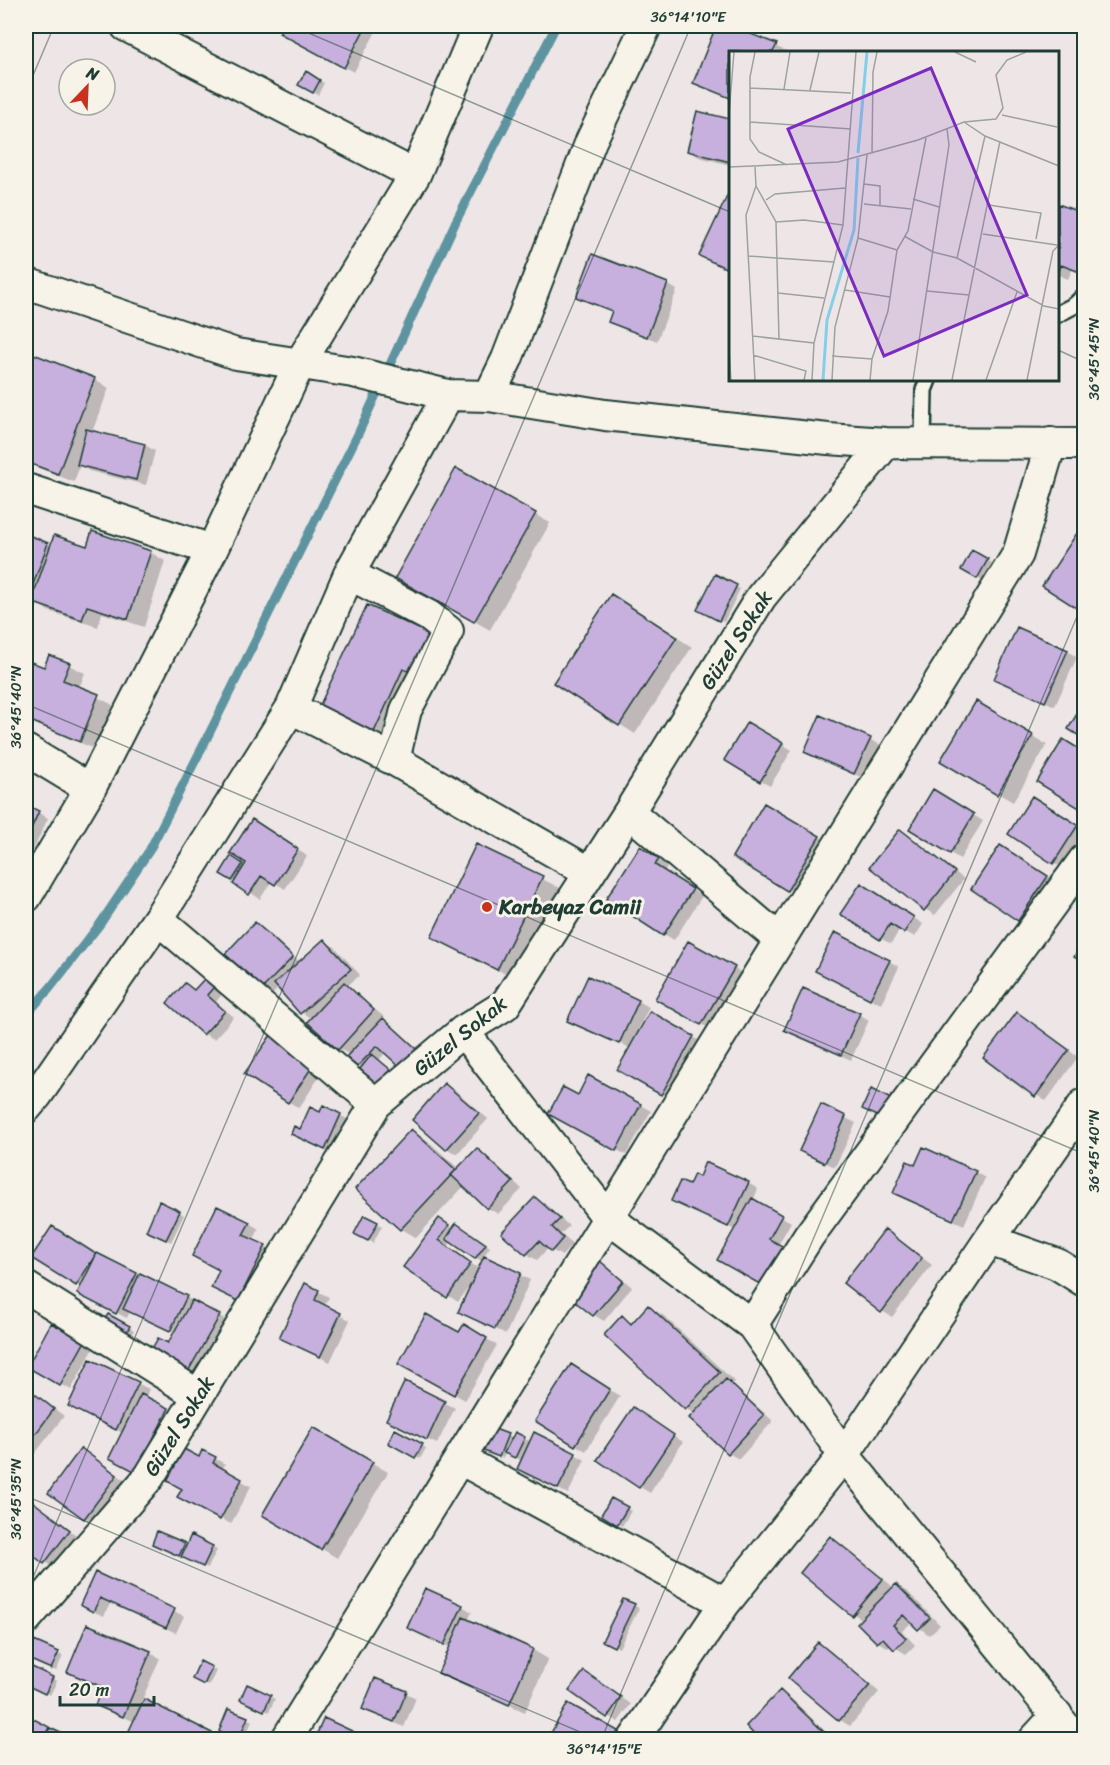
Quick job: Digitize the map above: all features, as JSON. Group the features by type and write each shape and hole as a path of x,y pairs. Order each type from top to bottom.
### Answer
{"street":[{"path":"126,26 415,174"},
{"path":"26,897 90,789 212,550 300,363 415,174 478,26"},
{"path":"489,396 507,359 591,141 646,26"},
{"path":"26,283 236,354 353,372 448,395 489,396 605,415 828,439 886,443 923,432 1084,444"},
{"path":"26,1108 158,919 291,708 349,574 448,395"},
{"name":"Güzel Sokak","path":"26,1619 149,1477 376,1104 463,1031 505,1005 629,812 761,597 886,443"},
{"path":"286,1740 1018,554 1051,443"},
{"path":"26,489 212,550"},
{"path":"349,574 429,616 448,631 406,710 394,760"},
{"path":"291,708 394,760 589,872"},
{"path":"26,750 90,789"},
{"path":"629,812 780,940"},
{"path":"752,1325 809,1236 1084,860"},
{"path":"158,919 376,1104"},
{"path":"463,1031 608,1218 752,1325 844,1455 1076,1740"},
{"path":"633,1740 725,1603 844,1455 1084,1104"},
{"path":"989,1240 1057,1264 1084,1281"},
{"path":"26,1287 198,1395"},
{"path":"460,1459 725,1603"},
{"path":"1034,1740 1057,1715"}],"lane":[{"path":"1059,313 1075,305 1084,296"},
{"path":"923,432 926,385"}],"building":[{"path":"283,26 366,26 344,68 279,33"},
{"path":"716,26 730,26 777,44 774,51 729,51 729,98 693,83"},
{"path":"306,71 320,80 313,93 298,85"},
{"path":"697,111 729,119 729,162 687,151"},
{"path":"729,192 729,270 699,256"},
{"path":"1059,204 1082,213 1079,221 1084,223 1084,260 1080,272 1061,265 1059,271"},
{"path":"592,254 668,283 647,337 608,322 612,311 576,297"},
{"path":"26,351 95,378 58,474 26,462"},
{"path":"86,429 145,444 136,480 77,465"},
{"path":"456,468 536,513 474,622 395,578"},
{"path":"1079,530 1084,534 1084,613 1042,586"},
{"path":"92,531 151,551 128,619 87,606 82,620 31,602 54,535 87,546"},
{"path":"26,534 48,543 26,604"},
{"path":"972,550 988,559 977,579 961,570"},
{"path":"715,574 737,585 719,621 697,610"},
{"path":"611,594 677,637 619,726 553,683"},
{"path":"367,605 430,634 413,673 403,669 374,732 319,707"},
{"path":"1017,627 1068,650 1045,702 994,679"},
{"path":"49,655 70,663 63,680 99,694 80,742 26,719 26,660 44,667"},
{"path":"976,701 1033,735 997,795 940,761"},
{"path":"1084,702 1084,739 1068,729"},
{"path":"820,715 871,738 854,774 804,752"},
{"path":"747,722 783,743 760,782 724,760"},
{"path":"1063,739 1084,752 1084,811 1037,782"},
{"path":"933,789 974,814 950,854 909,829"},
{"path":"1032,796 1078,825 1053,864 1008,834"},
{"path":"764,803 820,836 787,891 732,857"},
{"path":"26,805 39,811 26,840"},
{"path":"252,819 298,849 275,885 261,876 249,895 233,884 246,863 230,853"},
{"path":"900,829 955,872 924,911 869,867"},
{"name":"Karbeyaz Camii","path":"476,844 543,876 497,970 431,937"},
{"path":"1000,845 1048,876 1018,921 971,889"},
{"path":"640,846 659,859 655,865 693,889 663,936 606,899"},
{"path":"231,856 243,864 232,881 220,874"},
{"path":"861,883 914,917 904,933 890,924 880,940 840,914"},
{"path":"255,922 293,957 262,989 225,954"},
{"path":"835,932 890,960 870,999 815,971"},
{"path":"324,939 351,969 300,1014 274,984"},
{"path":"1084,939 1084,963 1074,957"},
{"path":"688,941 735,967 701,1025 655,999"},
{"path":"588,976 639,1000 619,1044 567,1021"},
{"path":"205,978 214,987 207,995 225,1011 203,1035 167,1003 185,983 194,990"},
{"path":"344,982 374,1010 338,1050 307,1022"},
{"path":"803,988 860,1013 841,1055 784,1030"},
{"path":"650,1011 694,1036 661,1095 617,1070"},
{"path":"1017,1012 1069,1050 1035,1097 983,1058"},
{"path":"383,1018 418,1050 401,1068 377,1046 357,1067 346,1057"},
{"path":"273,1032 316,1061 288,1103 244,1074"},
{"path":"372,1054 391,1070 374,1091 355,1075"},
{"path":"588,1075 641,1104 616,1151 548,1114 563,1087 578,1095"},
{"path":"444,1083 479,1113 446,1150 412,1120"},
{"path":"871,1089 895,1101 886,1120 862,1109"},
{"path":"821,1104 846,1116 825,1163 799,1151"},
{"path":"323,1105 341,1114 325,1150 291,1134 294,1126 300,1129 310,1107 320,1112"},
{"path":"411,1129 456,1170 400,1230 355,1189"},
{"path":"923,1147 976,1171 953,1220 893,1193 907,1161 915,1165"},
{"path":"477,1148 513,1182 487,1209 451,1175"},
{"path":"705,1162 749,1182 728,1227 671,1201 680,1181 689,1185 694,1174 699,1177"},
{"path":"535,1197 560,1219 552,1227 563,1238 551,1252 539,1241 526,1255 501,1233"},
{"path":"752,1198 782,1215 769,1239 786,1248 765,1287 717,1260"},
{"path":"159,1201 180,1211 166,1240 146,1231"},
{"path":"217,1206 250,1222 243,1235 266,1245 238,1301 211,1288 219,1270 192,1256"},
{"path":"364,1215 378,1222 368,1241 354,1234"},
{"path":"439,1218 449,1225 439,1240 471,1263 447,1298 403,1267"},
{"path":"456,1223 486,1244 475,1259 446,1239"},
{"path":"52,1226 96,1254 76,1286 31,1258"},
{"path":"885,1229 922,1258 881,1313 843,1283"},
{"path":"97,1253 137,1273 116,1314 77,1294"},
{"path":"484,1256 521,1273 495,1329 458,1312"},
{"path":"599,1260 623,1281 593,1316 568,1296"},
{"path":"140,1273 187,1296 170,1331 123,1309"},
{"path":"305,1283 319,1290 315,1300 341,1313 320,1357 279,1338"},
{"path":"192,1300 220,1315 186,1375 149,1354 158,1338 168,1343"},
{"path":"648,1305 720,1372 685,1410 604,1335 622,1315 631,1324"},
{"path":"108,1314 130,1326 122,1340 100,1328"},
{"path":"426,1314 459,1332 464,1324 487,1338 454,1395 398,1364"},
{"path":"51,1323 85,1341 60,1386 27,1367"},
{"path":"90,1359 139,1382 116,1430 68,1406"},
{"path":"571,1364 610,1389 575,1446 535,1421"},
{"path":"726,1379 764,1415 728,1454 689,1418"},
{"path":"405,1381 445,1401 427,1440 386,1420"},
{"path":"26,1387 54,1409 26,1447"},
{"path":"141,1394 169,1408 136,1472 109,1458"},
{"path":"633,1407 674,1435 639,1488 597,1460"},
{"path":"313,1427 373,1462 321,1550 262,1515"},
{"path":"492,1428 508,1434 499,1457 484,1451"},
{"path":"395,1429 423,1444 415,1458 388,1443"},
{"path":"515,1432 525,1437 515,1458 504,1453"},
{"path":"534,1432 576,1453 558,1489 517,1469"},
{"path":"81,1448 117,1475 84,1519 48,1493"},
{"path":"184,1449 199,1457 202,1450 216,1457 213,1463 242,1479 220,1520 177,1497 182,1489 167,1481"},
{"path":"611,1498 628,1507 617,1525 601,1515"},
{"path":"32,1501 70,1530 44,1564 26,1550 26,1510"},
{"path":"157,1531 185,1543 179,1556 152,1544"},
{"path":"191,1535 213,1546 203,1567 181,1557"},
{"path":"830,1536 883,1579 852,1616 800,1573"},
{"path":"95,1572 175,1609 166,1628 100,1598 93,1612 80,1605"},
{"path":"896,1584 930,1618 918,1630 903,1615 893,1625 906,1638 894,1650 883,1638 877,1643 857,1623"},
{"path":"425,1588 463,1605 444,1645 407,1628"},
{"path":"623,1599 635,1604 614,1647 602,1641"},
{"path":"463,1617 533,1649 509,1705 438,1673"},
{"path":"87,1624 151,1651 123,1717 95,1705 102,1687 67,1672"},
{"path":"34,1641 59,1652 51,1669 26,1658"},
{"path":"818,1642 870,1685 839,1721 788,1678"},
{"path":"200,1661 212,1667 204,1685 192,1679"},
{"path":"30,1666 53,1677 45,1694 26,1685 26,1675"},
{"path":"584,1671 621,1697 607,1718 569,1691"},
{"path":"375,1678 407,1691 394,1722 362,1709"},
{"path":"247,1684 271,1695 264,1711 240,1700"},
{"path":"780,1690 825,1733 818,1740 759,1740 746,1726"},
{"path":"144,1699 220,1737 219,1740 171,1740 165,1736 163,1740 125,1739"},
{"path":"568,1703 618,1731 613,1740 547,1740"},
{"path":"228,1709 248,1717 239,1739 219,1731"},
{"path":"28,1716 49,1727 44,1739 26,1730"},
{"path":"324,1718 367,1738 367,1740 314,1740"},
{"path":"50,1728 76,1740 45,1740"}],"waterway":[{"path":"26,1015 100,924 149,851 358,434 456,221 556,26"}],"place":[{"name":"Karbeyaz Camii","path":"487,907"}]}
